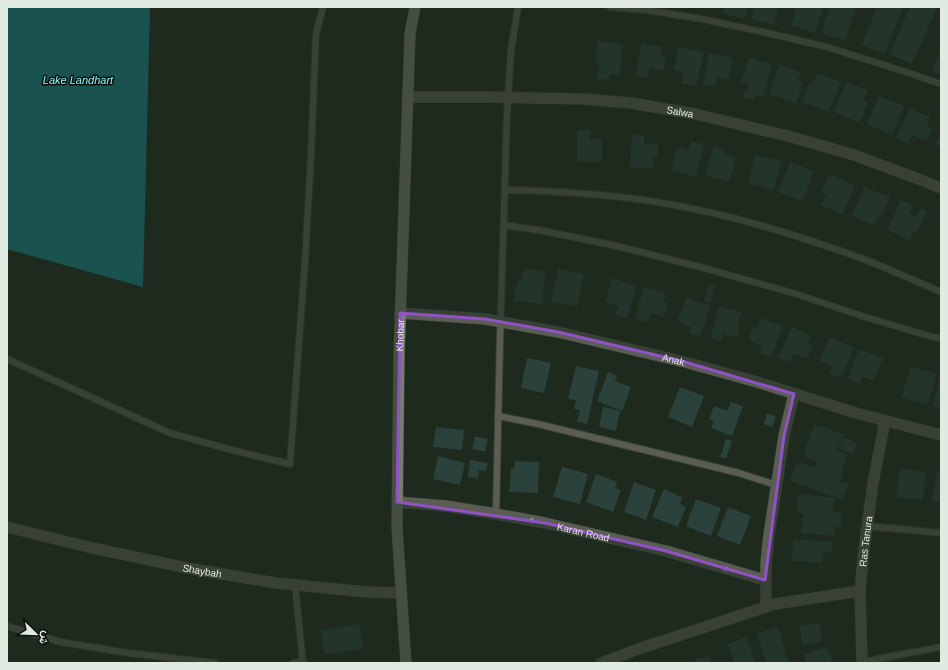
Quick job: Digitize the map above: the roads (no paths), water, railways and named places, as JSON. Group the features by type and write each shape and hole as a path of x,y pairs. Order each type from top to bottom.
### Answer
{"main road":[{"name":"Khobar","path":"406,663 397,528 399,355 410,34 415,7"}],"street":[{"name":"Salwa","path":"408,97 508,97 631,103 695,114 788,136 854,155 941,188"},
{"name":"Anak","path":"400,313 477,318 558,332 685,362 757,382 856,413 941,435"},
{"path":"766,607 766,563 776,485 784,436 794,394"},
{"name":"Ras Tanura","path":"862,663 860,591 873,483 885,421"},
{"name":"Karan Road","path":"397,502 446,506 545,523 666,551 766,580"},
{"name":"Shaybah","path":"7,527 88,547 187,568 276,583 368,592 401,593"},
{"path":"601,663 641,648 775,604 860,591"}],"lane":[{"path":"7,359 170,433 290,464 305,254 316,34 323,7"},
{"path":"496,514 500,322 510,50 518,7"},
{"path":"610,7 646,10 702,19 772,34 827,47 941,84"},
{"path":"505,190 606,195 663,203 730,217 866,260 941,292"},
{"path":"504,225 544,231 621,247 697,266 793,293 862,316 941,338"},
{"path":"498,416 546,426 739,473 776,485"},
{"path":"867,526 941,534"},
{"path":"293,663 303,663 295,585"},
{"path":"7,626 61,642 128,653 215,663"},
{"path":"862,663 941,647"}],"water":[{"name":"Lake Landhart","path":"7,7 150,7 143,287 7,249"}]}
